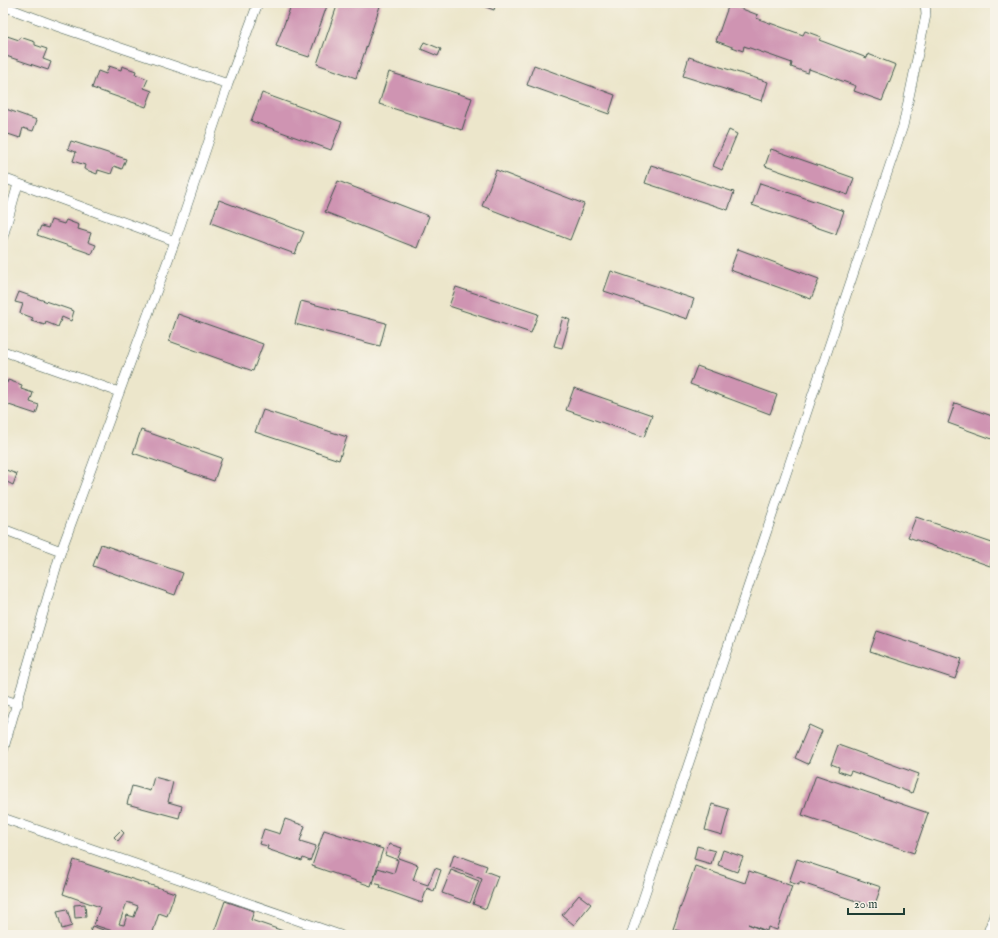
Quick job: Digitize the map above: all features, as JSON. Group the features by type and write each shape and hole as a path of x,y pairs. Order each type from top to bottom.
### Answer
{"lane":[{"path":"3,751 18,704 61,551 175,241 228,84 258,3"},
{"path":"631,935 903,126 926,15 925,3"},
{"path":"3,6 59,27 228,84"},
{"path":"3,178 175,241"},
{"path":"3,237 18,184"},
{"path":"3,351 119,392"},
{"path":"3,529 61,551"},
{"path":"3,699 18,704"},
{"path":"3,818 340,935"},
{"path":"987,935 995,913"}],"building":[{"path":"292,3 328,3 309,57 276,46"},
{"path":"338,3 381,3 356,78 317,64"},
{"path":"475,3 496,3 494,10"},
{"path":"729,4 758,15 756,18 803,35 805,31 821,37 819,40 867,58 868,54 896,65 882,101 854,91 856,86 809,69 808,73 791,67 792,63 744,46 743,51 716,41"},
{"path":"7,36 19,40 20,37 35,42 35,45 47,49 43,59 51,62 48,70 3,55 3,44"},
{"path":"424,42 441,49 438,56 421,49"},
{"path":"689,57 768,82 762,101 683,76"},
{"path":"534,65 615,95 609,114 527,85"},
{"path":"109,66 121,70 122,66 136,71 135,74 148,79 144,88 152,91 146,107 92,88 98,71 106,74"},
{"path":"389,72 472,98 462,130 379,104"},
{"path":"262,93 342,122 331,150 251,121"},
{"path":"3,108 37,120 33,131 23,128 20,138 8,134 7,137 3,136"},
{"path":"729,130 737,134 722,170 713,166"},
{"path":"71,141 126,159 122,169 114,166 111,174 98,170 97,174 84,169 85,165 73,161 76,152 68,149"},
{"path":"771,149 854,178 848,195 765,166"},
{"path":"651,165 734,192 728,210 645,183"},
{"path":"496,170 584,204 570,240 482,206"},
{"path":"338,181 429,216 417,248 325,212"},
{"path":"760,183 844,211 836,234 752,205"},
{"path":"219,200 304,232 295,254 211,223"},
{"path":"51,220 64,224 66,220 79,225 78,229 91,233 88,242 96,245 92,254 37,235 41,226 48,228"},
{"path":"738,249 819,279 811,299 730,270"},
{"path":"611,271 694,299 687,319 604,291"},
{"path":"456,287 538,314 531,333 449,306"},
{"path":"19,292 74,311 71,321 62,317 58,327 46,322 45,325 31,321 33,318 20,313 23,304 15,302"},
{"path":"301,301 386,323 380,346 295,324"},
{"path":"178,314 263,344 253,371 169,341"},
{"path":"563,317 570,320 562,348 554,346"},
{"path":"697,366 777,395 770,414 690,384"},
{"path":"8,380 22,385 21,389 33,393 30,402 39,405 36,414 3,403 3,382 7,383"},
{"path":"574,388 652,415 644,437 566,410"},
{"path":"955,403 995,417 995,440 948,423"},
{"path":"263,410 347,437 339,460 255,432"},
{"path":"141,430 222,458 214,481 133,453"},
{"path":"3,469 17,474 13,485 5,481 3,485"},
{"path":"916,517 995,544 995,552 990,566 908,537"},
{"path":"101,544 183,573 175,595 93,566"},
{"path":"877,631 962,659 955,679 870,651"},
{"path":"809,725 822,731 808,764 795,758"},
{"path":"838,745 919,774 912,793 851,771 849,775 838,771 839,767 831,764"},
{"path":"816,775 928,813 914,853 802,815"},
{"path":"154,777 173,782 168,802 182,806 179,818 127,804 132,786 150,791"},
{"path":"712,804 729,809 722,835 705,830"},
{"path":"285,819 305,826 300,841 316,846 310,861 303,858 302,861 267,849 268,846 259,844 264,829 280,834"},
{"path":"121,830 124,833 118,841 114,837"},
{"path":"324,830 383,849 371,886 312,866"},
{"path":"389,844 402,848 398,858 418,865 413,880 428,885 435,868 441,870 434,891 427,888 422,903 380,888 381,885 373,883 378,868 394,873 398,860 385,855"},
{"path":"697,846 715,851 711,864 694,859"},
{"path":"723,850 743,857 737,872 718,865"},
{"path":"454,854 487,866 485,871 498,876 486,909 473,904 482,879 450,867"},
{"path":"797,859 881,887 874,907 799,882 799,885 789,882"},
{"path":"74,860 175,893 167,916 159,913 152,935 132,933 132,935 125,935 94,925 100,907 63,894","holes":["127,902 138,906 134,917 127,915 124,925 119,924"]},
{"path":"695,866 745,883 749,871 792,886 777,930 768,927 767,931 748,924 762,930 760,935 692,935 673,929"},
{"path":"451,870 479,881 470,903 442,893"},
{"path":"579,895 591,904 574,925 562,915"},
{"path":"225,901 254,911 251,920 295,935 213,935"},
{"path":"85,904 86,917 75,918 74,905"},
{"path":"67,909 72,926 62,929 57,911"},
{"path":"92,926 117,935 89,935"}]}
